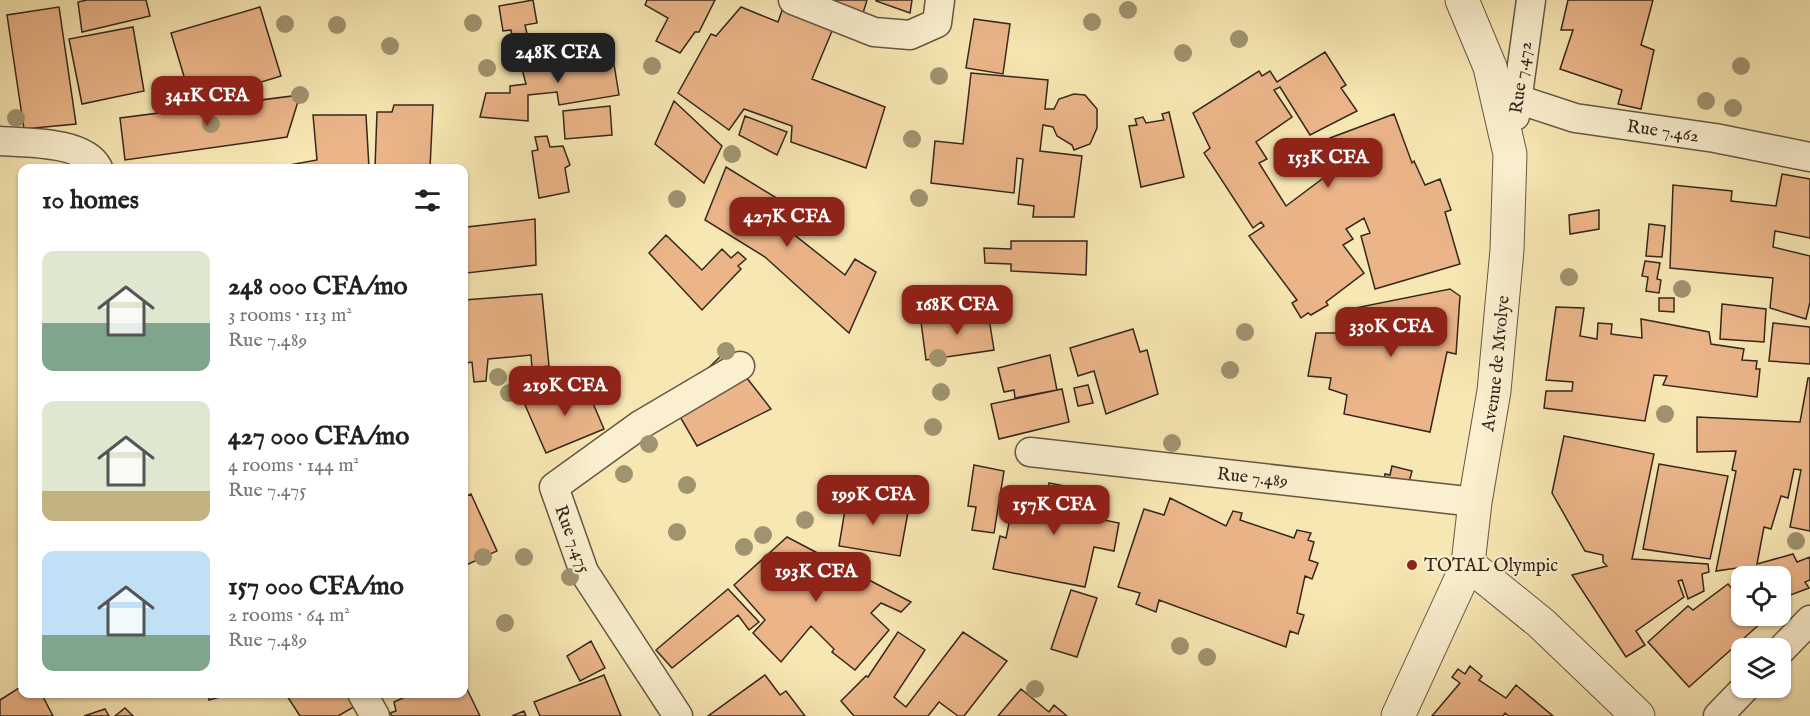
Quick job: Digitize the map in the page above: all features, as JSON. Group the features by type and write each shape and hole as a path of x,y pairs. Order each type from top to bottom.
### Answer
{"street":[{"path":"793,0 874,32 910,35 937,22 940,0"},
{"name":"Avenue de Mvolye","path":"1398,716 1468,564 1475,502 1494,391 1507,250 1510,154 1490,66 1462,0"},
{"name":"Rue 7.472","path":"1510,154 1531,0"},
{"name":"Rue 7.462","path":"1517,99 1575,118 1715,138 1810,158"},
{"path":"0,141 56,145 76,151 96,164"},
{"name":"Rue 7.475","path":"678,716 584,572 554,487 640,425 740,366"},
{"name":"Rue 7.489","path":"1030,452 1475,502"},
{"path":"1468,564 1541,623 1638,716"},
{"path":"1791,640 1810,620"},
{"path":"365,698 375,716"},
{"path":"1718,716 1735,698"}],"building":[{"path":"146,0 150,16 82,32 78,2"},
{"path":"533,0 537,23 525,25 528,38 513,41 511,30 503,31 499,6"},
{"path":"647,0 715,0 699,32 695,32 680,53 656,41 668,18 645,5"},
{"path":"824,0 867,0 863,13"},
{"path":"912,0 910,13 876,1"},
{"path":"1568,0 1653,0 1641,45 1654,50 1641,109 1618,104 1622,90 1560,69 1573,30 1561,30"},
{"path":"785,2 837,19 812,79 885,107 866,168 791,142 792,126 744,109 729,130 678,93 711,34 716,36 741,7 778,22"},
{"path":"59,7 76,124 24,129 7,15"},
{"path":"260,7 281,76 192,103 171,33"},
{"path":"974,19 1010,24 1003,74 966,68"},
{"path":"133,27 144,91 82,104 69,39"},
{"path":"611,46 619,95 559,105 557,92 528,95 528,121 480,117 486,93 510,93 510,86 526,84 522,69 554,64 553,57"},
{"path":"1325,52 1346,85 1341,88 1357,111 1310,135 1280,87 1274,90 1292,117 1256,142 1267,159 1259,163 1286,206 1342,164 1330,138 1394,114 1412,163 1414,161 1425,185 1440,179 1451,210 1445,212 1460,264 1375,289 1361,236 1370,233 1364,218 1346,229 1353,239 1343,245 1364,273 1326,302 1328,305 1301,318 1292,303 1297,300 1249,236 1264,226 1261,222 1253,228 1204,153 1210,148 1193,113 1259,71 1262,76 1270,71 1277,82"},
{"path":"971,73 1048,80 1045,109 1054,109 1059,99 1074,94 1085,95 1097,109 1097,128 1090,144 1074,150 1072,145 1057,136 1053,127 1043,125 1040,151 1082,156 1074,217 1033,217 1034,206 1018,204 1023,159 1017,158 1014,193 931,183 935,141 963,144"},
{"path":"300,95 287,137 125,160 120,118"},
{"path":"674,101 722,146 704,183 655,144"},
{"path":"394,105 433,105 430,164 375,164 377,112 392,112"},
{"path":"610,106 612,135 565,139 563,111"},
{"path":"1169,112 1184,177 1141,187 1129,126 1137,125 1135,119 1143,117 1146,123 1164,120 1162,114"},
{"path":"313,115 366,115 369,164 295,164 317,160"},
{"path":"745,116 787,132 777,155 739,135"},
{"path":"547,136 550,147 563,146 570,165 565,168 569,192 539,198 532,151 538,150 535,137"},
{"path":"726,167 788,205 777,221 845,275 855,259 876,272 849,333 765,257 705,220"},
{"path":"1782,174 1810,179 1810,238 1775,231 1773,247 1810,256 1810,302 1806,319 1770,308 1773,278 1670,268 1673,185 1732,191 1731,201 1776,206"},
{"path":"1599,210 1599,229 1570,234 1569,215"},
{"path":"535,219 536,265 468,273 468,227"},
{"path":"1649,224 1665,226 1662,257 1646,256"},
{"path":"666,235 702,270 722,249 731,258 738,252 746,259 738,266 741,269 702,310 649,253"},
{"path":"1011,241 1087,241 1086,275 1011,271 1011,264 985,263 984,248 1011,249"},
{"path":"1645,261 1660,263 1657,279 1661,280 1659,293 1646,291 1648,277 1642,276"},
{"path":"1450,289 1460,296 1456,354 1447,352 1430,432 1344,414 1347,395 1329,389 1331,378 1308,376 1316,333 1340,333 1340,311"},
{"path":"542,294 549,366 532,368 531,355 488,359 486,381 474,382 472,362 468,363 468,300"},
{"path":"1659,298 1674,298 1674,312 1659,311"},
{"path":"1722,304 1766,309 1764,342 1720,339"},
{"path":"1556,307 1584,308 1580,336 1597,339 1598,323 1612,324 1611,334 1642,338 1641,319 1709,332 1711,344 1744,349 1742,360 1757,361 1756,369 1760,369 1757,397 1663,385 1667,376 1654,375 1645,421 1544,408 1546,391 1572,391 1573,382 1546,380"},
{"path":"988,312 994,350 926,360 921,322"},
{"path":"1773,323 1810,327 1810,364 1769,361"},
{"path":"1133,329 1140,352 1147,350 1158,394 1106,414 1094,371 1078,376 1070,348"},
{"path":"726,351 771,409 697,446 672,403"},
{"path":"1050,355 1057,390 1015,398 1014,390 1004,392 998,368"},
{"path":"1808,378 1810,378 1810,531 1790,527 1801,470 1794,469 1788,498 1781,496 1771,529 1764,527 1757,564 1793,554 1797,562 1810,557 1810,580 1805,582 1809,588 1791,595 1791,566 1731,566 1731,569 1716,571 1736,471 1732,470 1736,451 1697,452 1697,417 1800,422"},
{"path":"583,380 604,429 546,453 525,405"},
{"path":"1088,385 1093,403 1078,406 1074,388"},
{"path":"1062,389 1069,422 999,439 991,404"},
{"path":"1564,436 1654,454 1632,559 1708,564 1709,572 1702,574 1704,591 1688,599 1682,580 1678,581 1684,597 1636,631 1645,645 1626,657 1572,575 1607,566 1603,562 1603,555 1585,551 1552,493"},
{"path":"1659,464 1728,476 1710,559 1643,549"},
{"path":"974,465 1004,471 994,533 972,530 976,507 968,506"},
{"path":"1392,466 1412,471 1405,497 1383,491 1385,474 1390,475"},
{"path":"819,483 832,485 830,498 818,497"},
{"path":"1049,483 1081,489 1080,496 1103,501 1099,519 1119,523 1114,551 1094,547 1085,587 993,569 1000,536 1006,538 1016,489 1046,495"},
{"path":"848,492 885,499 884,507 908,512 900,556 839,546"},
{"path":"471,494 497,551 468,564 468,495"},
{"path":"1170,498 1226,526 1233,511 1242,513 1240,520 1294,538 1297,530 1311,533 1308,540 1314,542 1309,560 1318,563 1312,579 1305,576 1297,613 1304,615 1298,634 1290,631 1286,647 1159,600 1156,612 1136,604 1140,593 1118,587 1144,509 1164,515"},
{"path":"787,537 911,602 901,612 881,603 871,613 889,630 855,670 832,652 834,649 811,626 781,662 753,633 765,620 734,585"},
{"path":"1728,584 1731,587 1731,626 1758,626 1744,638 1731,638 1731,650 1689,687 1648,642 1688,606 1693,610"},
{"path":"728,589 759,622 749,630 738,615 672,668 656,650"},
{"path":"1071,590 1097,598 1077,657 1051,649"},
{"path":"898,632 925,650 894,697 906,707 963,632 1007,661 964,716 958,716 939,702 928,716 854,716 841,701 866,676 868,677"},
{"path":"591,641 605,668 580,681 567,656"},
{"path":"1470,666 1482,676 1479,680 1506,698 1516,685 1553,716 1509,716 1505,713 1503,716 1432,716 1460,683 1452,677 1458,669 1465,674"},
{"path":"604,675 621,716 540,716 534,702"},
{"path":"765,675 780,695 786,691 805,716 708,716"},
{"path":"18,689 18,698 44,698 53,716 0,716 0,700"},
{"path":"1021,689 1049,712 1054,705 1067,716 998,716"},
{"path":"468,691 480,716 392,716 390,713 396,711 394,702 403,698 468,698"},
{"path":"288,698 355,698 359,704 338,716 300,716"},
{"path":"125,708 133,716 115,716"},
{"path":"105,709 109,716 84,716"},
{"path":"524,711 526,716 512,716"}],"place":[{"name":"TOTAL Olympic","path":"1412,565"}]}
